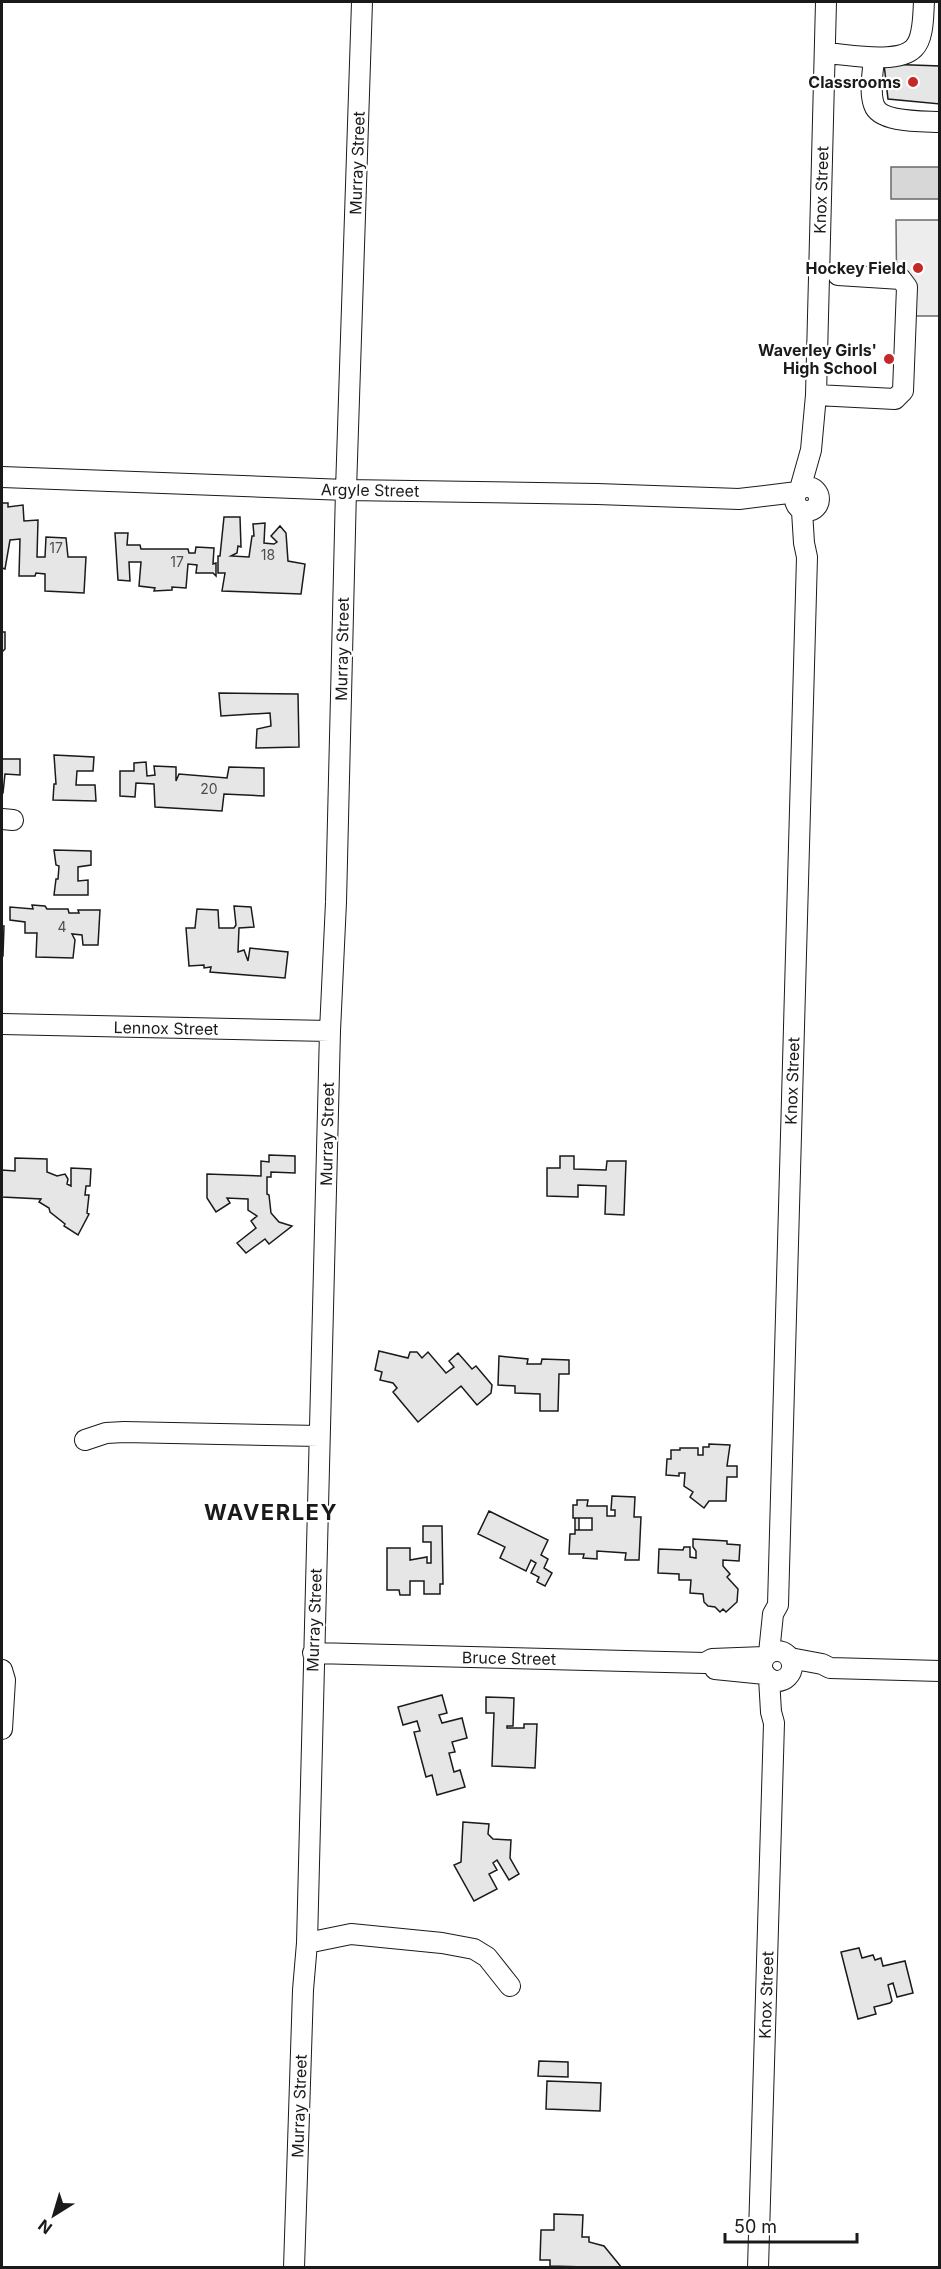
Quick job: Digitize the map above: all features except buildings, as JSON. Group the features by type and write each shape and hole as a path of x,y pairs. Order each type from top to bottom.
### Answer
{"street":[{"name":"Murray Street","path":"294,2268 303,1990 307,1943 330,1031 336,902 346,490 362,2"},
{"name":"Knox Street","path":"758,2268 774,1723 771,1712 777,1666 773,1614 778,1605 807,557 804,543 805,501 816,395 826,2"},
{"path":"825,53 874,58 903,54 914,48 920,37 924,2"},
{"path":"874,58 874,105 880,113 888,118 939,122"},
{"path":"816,395 895,399 903,391 907,287 901,279 838,275"},
{"name":"Argyle Street","path":"2,477 346,490 586,493 805,501"},
{"name":"Lennox Street","path":"2,1024 330,1031"},
{"path":"86,1440 106,1433 124,1432 319,1436"},
{"name":"Bruce Street","path":"313,1653 705,1663 712,1659 822,1672 830,1668 939,1671"},
{"path":"2,1670 5,1680 2,1729"},
{"path":"307,1943 351,1934 442,1942 474,1949 487,1957 510,1986"}],"shaded area":[{"path":"891,167 939,167 939,199 891,199"},
{"name":"Hockey Field","path":"896,220 939,220 939,316 897,316"}],"place":[{"name":"Classrooms","path":"913,82"},
{"name":"Hockey Field","path":"918,268"},
{"name":"Waverley Girls' High School","path":"889,359"}],"district":[{"name":"WAVERLEY","path":"271,1512"}]}
